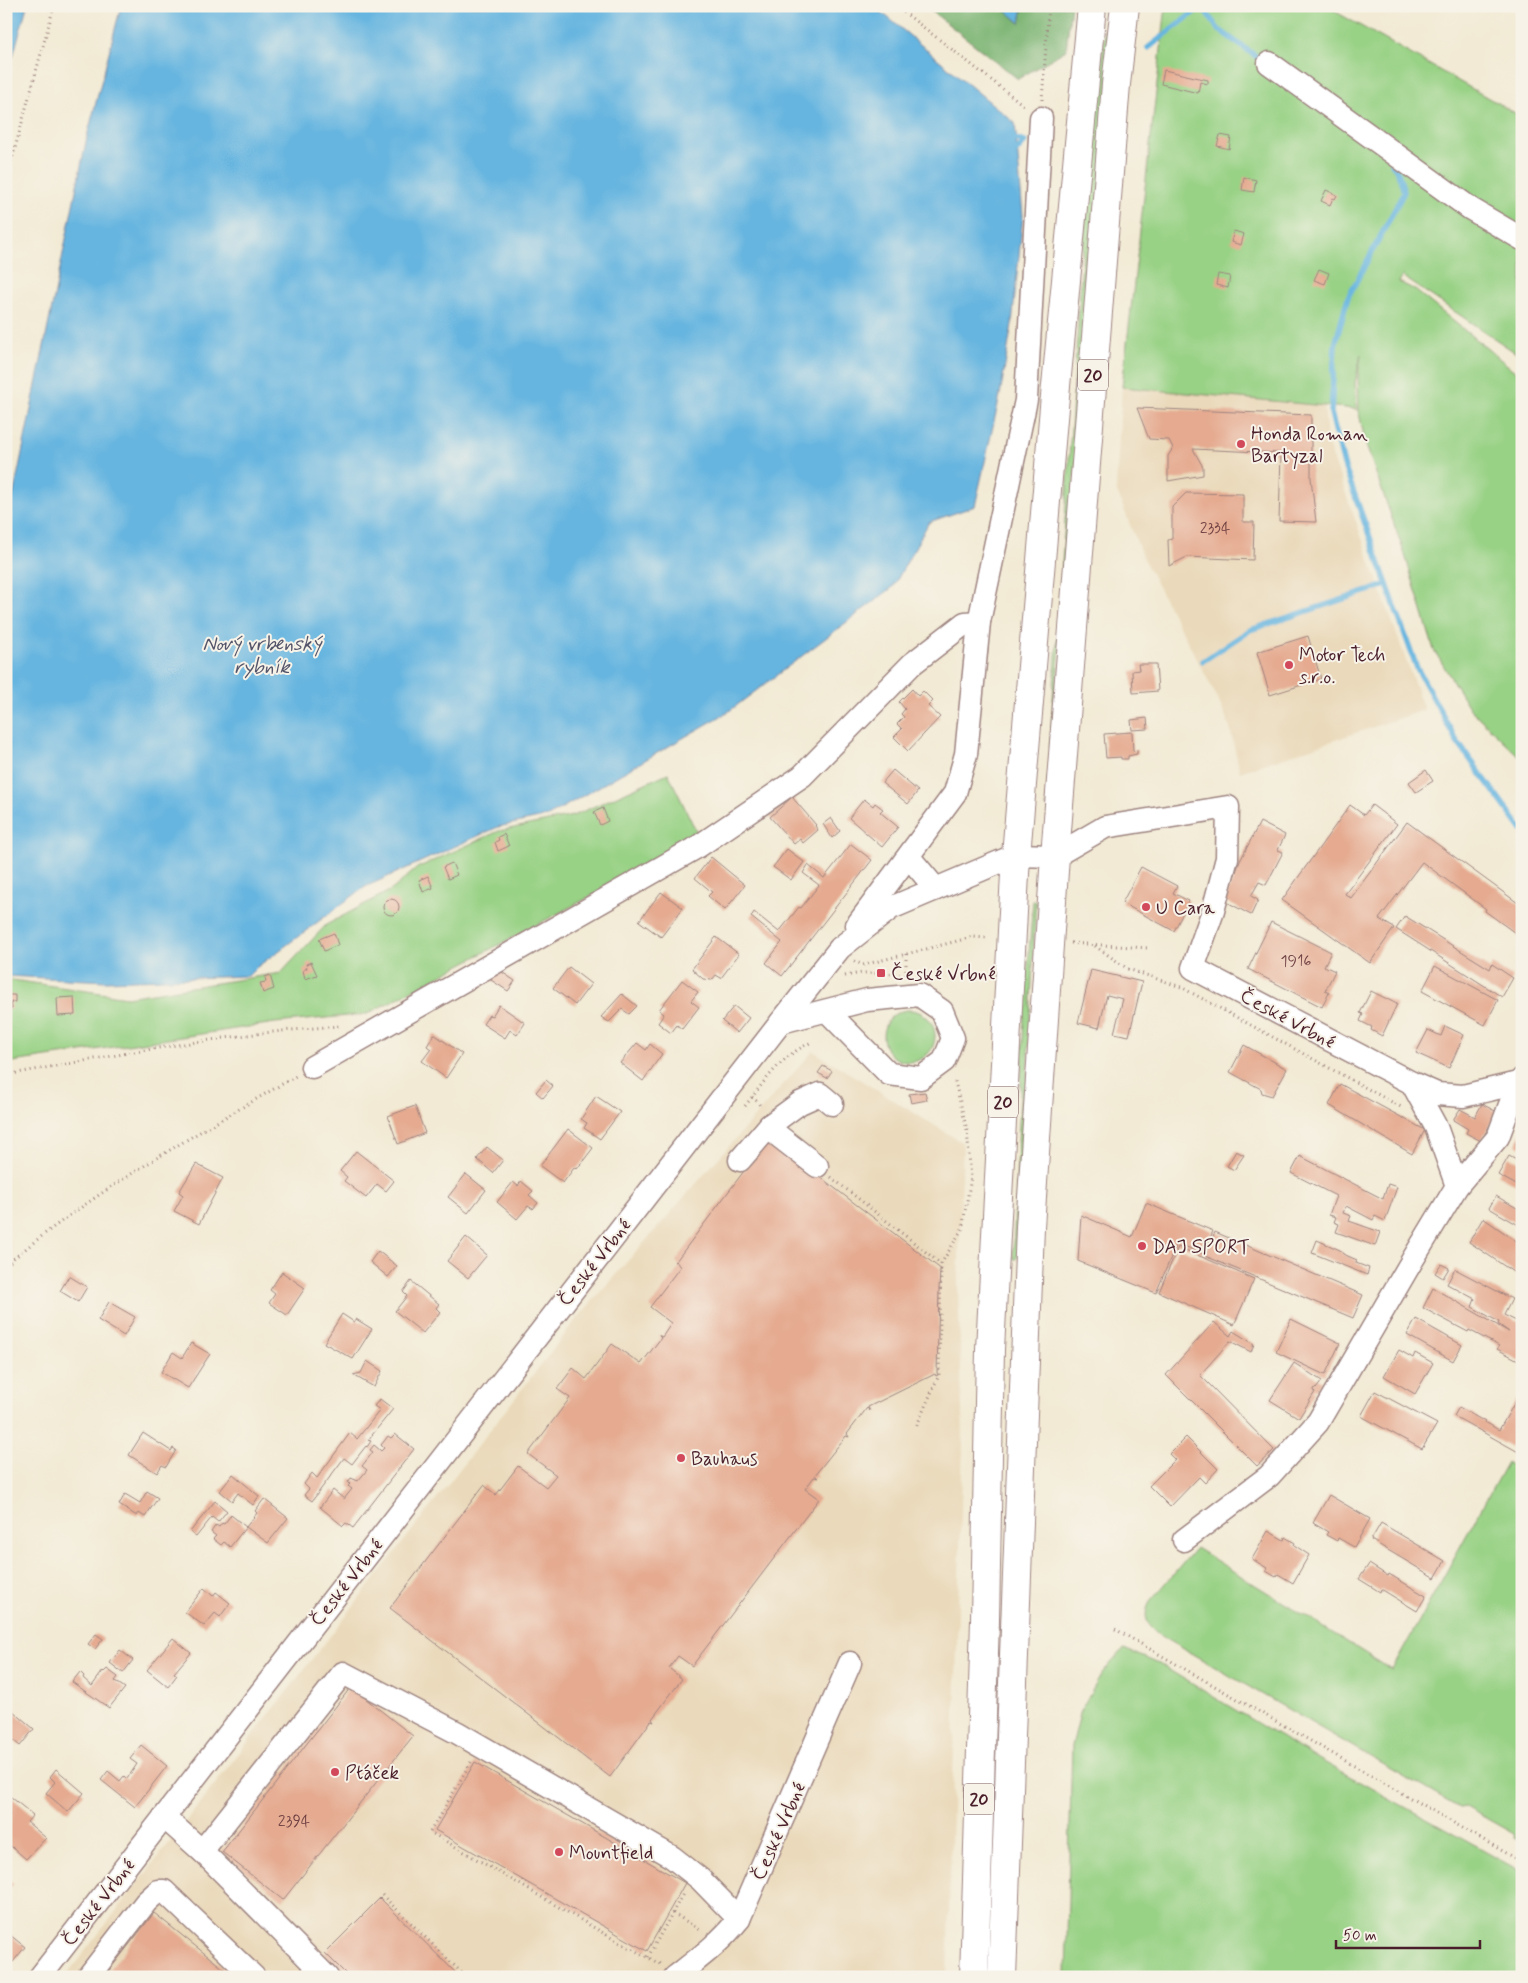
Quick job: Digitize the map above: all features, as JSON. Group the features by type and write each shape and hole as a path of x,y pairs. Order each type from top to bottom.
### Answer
{"main road":[{"name":"20","path":"974,1977 985,1620 990,1349 1016,855 1053,417 1092,6"},
{"name":"20","path":"1002,1977 1030,1227 1055,856 1116,84 1125,6"}],"street":[{"path":"1269,63 1471,209 1522,239"},
{"path":"840,948 955,793 966,754 979,622 1026,400 1041,118"},
{"path":"312,1067 699,846 802,776 912,664 965,623 979,622"},
{"name":"České Vrbné","path":"40,1977 781,1022 840,948 891,908 1016,855 1055,856 1105,826 1228,806 1227,858 1213,911 1193,968 1412,1083 1437,1094 1463,1096 1521,1083"},
{"path":"908,857 936,889"},
{"path":"781,1022 827,1012 867,1000 918,995 942,1011 953,1038 944,1061 921,1078 889,1074 827,1012"},
{"path":"1412,1083 1436,1127 1457,1186"},
{"name":"České Vrbné","path":"1184,1540 1269,1476 1318,1422 1412,1259 1457,1186 1498,1137 1521,1083"},
{"path":"740,1160 770,1125 800,1103 825,1092"},
{"path":"770,1125 776,1134 817,1166"},
{"path":"985,1620 1015,1623"},
{"name":"České Vrbné","path":"671,1972 700,1958 729,1931 738,1919 850,1663"},
{"path":"202,1851 342,1673 480,1746 672,1857 700,1879 738,1919"},
{"path":"164,1817 202,1851 327,1977"},
{"path":"88,1977 146,1902 158,1891 164,1891 254,1977"}],"path":[{"path":"6,181 54,6"},
{"path":"896,6 1041,118"},
{"path":"1041,118 1049,6"},
{"path":"906,954 907,975 862,973 844,976 854,961 863,964 973,937 991,938"},
{"path":"1068,943 1148,948"},
{"path":"1095,946 1128,969 1181,987 1402,1108"},
{"path":"6,1075 185,1042 282,1029 351,1025"},
{"path":"745,1106 783,1059 794,1050 810,1043"},
{"path":"917,1425 939,1375 941,1264 962,1228 971,1178 967,1130 956,1081 944,1061"},
{"path":"6,1265 41,1236 168,1151 312,1067"},
{"path":"817,1166 941,1264"},
{"path":"1115,1629 1522,1862"},
{"path":"480,1746 430,1832 616,1942 648,1957 671,1972"},
{"path":"648,1957 686,1890"},
{"path":"382,1895 466,1977"},
{"path":"672,1913 700,1931"}],"shaded area":[{"path":"1122,387 1324,406 1327,442 1424,710 1240,772 1229,724 1216,695 1144,560 1116,489"},
{"path":"813,1051 963,1143 958,1284 963,1441 947,1977 65,1977 575,1321"}],"green space":[{"path":"925,6 1001,6 1020,23 1023,6 1071,6 1066,50 1018,79"},
{"path":"1108,6 1116,6 1046,807 1084,234 1091,146"},
{"path":"1166,6 1331,6 1336,12 1522,117 1522,357 1402,276 1399,282 1415,290 1522,377 1522,759 1470,709 1434,650 1405,555 1366,445 1359,413 1358,377 1361,354 1355,383 1357,409 1122,387"},
{"path":"668,773 700,839 367,1014 275,1023 6,1063 6,979 127,997 281,973 326,925 393,889 417,868 499,831 573,816"},
{"path":"1033,900 1036,901 1018,1257 1015,1260 1013,1256 1024,1017"},
{"path":"904,1010 914,1010 923,1014 931,1022 935,1036 931,1050 923,1058 914,1062 904,1062 895,1058 887,1050 883,1041 883,1031 887,1022 895,1014"},
{"path":"1507,1462 1522,1470 1522,1842 1515,1838 1514,1834 1466,1807 1459,1808 1156,1633 1148,1622 1146,1615 1150,1602 1196,1548 1392,1670"},
{"path":"1124,1649 1159,1664 1295,1746 1522,1872 1522,1977 1066,1977 1072,1746 1081,1710 1103,1672"}],"water":[{"path":"6,6 27,6 6,81"},
{"name":"Nový vrbenský rybník","path":"121,6 874,6 1015,123 1023,216 1012,324 1000,395 975,506 929,522 893,587 728,712 548,816 498,827 365,887 257,967 248,976 106,981 6,976 6,531 87,137"},
{"path":"1001,6 1023,6 1020,23"}],"building":[{"path":"1164,70 1208,80 1208,84 1200,82 1198,93 1161,84"},
{"path":"1220,135 1231,137 1229,149 1217,146"},
{"path":"1244,177 1256,180 1254,192 1242,190"},
{"path":"1326,190 1337,195 1335,199 1333,198 1330,205 1321,201"},
{"path":"1234,231 1244,234 1241,245 1231,242"},
{"path":"1319,269 1329,273 1325,284 1314,280"},
{"path":"1218,274 1230,276 1228,288 1216,285"},
{"name":"Honda Roman Bartyzal","path":"1137,408 1311,415 1311,478 1316,522 1279,521 1281,453 1193,449 1203,467 1203,475 1168,481 1168,456 1173,448 1169,440 1149,439"},
{"name":"Honda Roman Bartyzal","path":"1186,493 1243,494 1243,522 1254,522 1253,560 1187,557 1169,566 1168,540 1172,539 1172,507"},
{"name":"Motor Tech s.r.o.","path":"1308,636 1321,679 1270,695 1257,652"},
{"path":"1138,664 1156,664 1158,691 1133,693 1132,671 1139,670"},
{"path":"912,689 918,696 923,691 933,701 928,706 940,717 908,751 894,737 902,729 897,724 904,717 901,714 905,709 899,702"},
{"path":"1147,718 1148,729 1132,730 1131,720"},
{"path":"1132,732 1133,751 1137,750 1137,754 1128,756 1128,759 1121,759 1121,757 1106,758 1104,734"},
{"path":"893,770 918,791 908,804 882,783"},
{"path":"1426,770 1433,781 1416,792 1409,782"},
{"path":"792,797 816,825 818,830 803,843 800,839 794,844 770,817"},
{"path":"864,799 873,806 875,803 883,809 880,812 898,827 882,847 849,818"},
{"path":"1350,805 1364,815 1372,805 1397,824 1345,894 1351,898 1407,822 1522,906 1522,938 1422,862 1379,919 1394,928 1370,963 1282,900"},
{"path":"603,808 608,821 600,825 594,812"},
{"path":"831,818 840,831 832,838 823,824"},
{"path":"1260,822 1285,835 1278,850 1283,852 1266,885 1259,882 1251,896 1258,900 1251,915 1225,901 1240,861"},
{"path":"504,834 509,846 498,851 495,842 499,840 498,837"},
{"path":"851,844 872,860 782,976 766,963 782,942 751,917 754,912 779,932 819,885 803,873 808,865 824,878"},
{"path":"787,849 804,862 791,880 773,867"},
{"path":"711,857 745,885 725,910 708,896 712,892 695,878"},
{"path":"452,863 457,875 448,879 443,867"},
{"path":"1141,867 1177,886 1173,893 1189,901 1174,931 1122,903"},
{"path":"428,876 433,888 423,892 419,880"},
{"path":"661,892 683,908 661,937 639,921"},
{"path":"391,899 397,901 399,907 397,913 391,915 385,913 383,907 385,901"},
{"path":"1405,916 1490,969 1492,964 1513,978 1502,997 1396,929"},
{"path":"1271,922 1331,952 1324,966 1335,971 1325,991 1329,993 1322,1007 1248,969"},
{"path":"334,933 338,945 324,951 319,939"},
{"path":"716,937 739,954 721,978 716,975 712,980 703,979 692,969"},
{"path":"311,962 317,975 305,979 303,970 307,968 306,964"},
{"path":"1435,966 1498,1000 1485,1025 1422,991"},
{"path":"569,967 591,984 575,1005 553,988"},
{"path":"499,970 515,981 508,991 491,980"},
{"path":"1091,970 1142,982 1129,1036 1114,1033 1123,999 1107,995 1099,1028 1078,1023"},
{"path":"270,975 274,989 263,993 260,983 266,982 265,977"},
{"path":"682,980 698,992 691,1001 699,1007 682,1029 677,1025 671,1033 658,1023 664,1014 659,1010"},
{"path":"1371,991 1397,1004 1382,1036 1371,1030 1372,1027 1360,1021 1363,1014 1360,1013"},
{"path":"622,994 637,1006 629,1014 622,1009 609,1022 601,1017"},
{"path":"6,995 15,995 15,1002 11,1002 12,1009 6,1009"},
{"path":"74,997 75,1015 58,1016 57,998"},
{"path":"499,1005 525,1023 517,1035 510,1030 505,1038 483,1024 489,1015 492,1016"},
{"path":"734,1006 749,1018 737,1033 722,1021"},
{"path":"1445,1026 1464,1035 1449,1068 1416,1053 1428,1030 1441,1036"},
{"path":"434,1034 462,1054 446,1078 422,1061 431,1049 427,1046"},
{"path":"637,1043 646,1050 650,1044 662,1054 643,1081 620,1063"},
{"path":"1244,1045 1287,1069 1272,1096 1262,1093 1261,1089 1230,1072"},
{"path":"823,1066 832,1071 827,1078 818,1073"},
{"path":"546,1080 553,1086 543,1098 536,1092"},
{"path":"1340,1084 1425,1130 1412,1154 1329,1105"},
{"path":"925,1092 927,1100 911,1103 909,1094"},
{"path":"596,1096 620,1112 600,1139 584,1128 587,1123 581,1119"},
{"path":"1482,1104 1497,1112 1481,1141 1466,1133 1468,1129 1453,1120 1460,1109 1475,1117"},
{"path":"415,1106 425,1133 398,1144 388,1116"},
{"path":"568,1129 593,1148 577,1169 574,1168 563,1183 540,1166"},
{"path":"1522,1133 1522,1147 1516,1144"},
{"name":"Bauhaus","path":"769,1138 942,1270 940,1270 939,1289 938,1375 936,1376 935,1374 868,1407 870,1411 867,1408 847,1434 849,1437 846,1436 815,1475 818,1478 814,1477 805,1489 819,1499 692,1666 678,1656 669,1668 682,1679 652,1719 654,1722 651,1721 610,1777 390,1608 484,1485 496,1495 518,1466 546,1487 556,1475 528,1454 570,1398 557,1389 573,1368 586,1379 612,1344 641,1364 661,1338 658,1335 662,1337 671,1324 650,1307 680,1267 676,1261"},
{"path":"487,1147 503,1160 493,1173 477,1159"},
{"path":"356,1151 394,1181 386,1191 377,1184 366,1198 344,1181 347,1177 340,1171"},
{"path":"1236,1151 1244,1155 1234,1170 1227,1166"},
{"path":"1300,1156 1383,1199 1388,1184 1397,1187 1385,1221 1375,1216 1373,1220 1346,1206 1343,1213 1351,1216 1349,1221 1380,1232 1375,1246 1336,1232 1339,1224 1334,1222 1336,1217 1329,1215 1336,1196 1291,1173"},
{"path":"1509,1156 1522,1163 1522,1188 1498,1175"},
{"path":"196,1164 223,1178 199,1224 174,1211 183,1195 179,1192"},
{"path":"466,1174 486,1190 468,1213 448,1197"},
{"path":"521,1181 533,1191 529,1195 538,1203 533,1209 528,1206 517,1219 497,1202 513,1182 518,1186"},
{"path":"1496,1196 1522,1211 1522,1227 1489,1208"},
{"path":"1146,1203 1213,1231 1203,1254 1177,1243 1156,1293 1078,1261 1081,1215 1132,1237"},
{"path":"1483,1218 1522,1245 1522,1278 1469,1242"},
{"path":"1215,1232 1363,1295 1353,1318 1205,1256"},
{"path":"466,1237 487,1255 468,1278 447,1261"},
{"path":"1317,1240 1340,1250 1343,1254 1357,1260 1356,1263 1369,1268 1367,1275 1312,1253"},
{"path":"1178,1247 1254,1279 1234,1325 1159,1292"},
{"path":"378,1251 397,1266 388,1277 370,1262"},
{"path":"1441,1264 1449,1268 1443,1278 1435,1273"},
{"path":"1455,1269 1512,1299 1504,1315 1522,1324 1522,1362 1497,1349 1499,1346 1423,1308 1433,1288 1509,1332 1498,1324 1499,1322 1472,1307 1475,1299 1447,1284"},
{"path":"282,1272 305,1288 287,1315 269,1303 275,1294 270,1290"},
{"path":"69,1276 87,1287 78,1302 60,1291"},
{"path":"411,1281 439,1304 436,1308 440,1312 423,1333 395,1311 407,1296 403,1292"},
{"path":"109,1302 135,1317 124,1336 98,1320"},
{"path":"342,1314 354,1322 356,1319 372,1329 353,1359 324,1343"},
{"path":"1291,1319 1340,1343 1325,1375 1276,1352"},
{"path":"1416,1319 1462,1345 1453,1361 1407,1335"},
{"path":"1214,1322 1230,1336 1233,1331 1254,1344 1251,1352 1230,1341 1200,1375 1274,1450 1257,1466 1166,1375"},
{"path":"191,1343 210,1354 188,1388 161,1372 173,1352 182,1358"},
{"path":"1399,1350 1413,1358 1415,1353 1433,1363 1415,1394 1384,1376"},
{"path":"367,1361 382,1371 374,1387 353,1375 361,1373"},
{"path":"1294,1363 1322,1381 1313,1391 1315,1392 1299,1418 1270,1400"},
{"path":"1522,1390 1522,1454 1454,1416 1459,1407 1499,1430"},
{"path":"1375,1391 1437,1424 1422,1449 1361,1416"},
{"path":"380,1399 393,1409 368,1440 371,1441 367,1447 352,1464 344,1458 312,1501 304,1495 309,1489 304,1484 312,1473 317,1478 350,1433 357,1439 380,1410 374,1406"},
{"path":"143,1433 171,1451 173,1448 176,1450 166,1467 162,1465 157,1473 129,1455"},
{"path":"395,1434 414,1449 353,1528 346,1523 343,1526 320,1507 333,1490 344,1499 352,1489 348,1486 351,1478 358,1481 367,1470 362,1466 373,1452 370,1450 374,1445 381,1451 384,1448 381,1445 388,1436 391,1438"},
{"path":"1186,1437 1218,1469 1205,1483 1199,1477 1170,1507 1149,1486 1175,1460 1169,1454"},
{"path":"233,1474 259,1496 253,1505 238,1493 232,1501 220,1491"},
{"path":"147,1491 158,1498 145,1517 139,1513 137,1516 119,1505 125,1494 140,1503"},
{"path":"1329,1495 1370,1519 1354,1547 1338,1538 1337,1541 1326,1535 1328,1532 1313,1523"},
{"path":"264,1499 288,1518 268,1543 246,1527 257,1513 255,1511"},
{"path":"215,1501 227,1511 218,1522 212,1517 196,1537 190,1532"},
{"path":"231,1515 246,1527 230,1547 224,1542 221,1545 213,1539 216,1536 211,1532 216,1525 219,1527 222,1523 224,1524"},
{"path":"1381,1523 1445,1561 1435,1578 1371,1540"},
{"path":"1268,1531 1284,1540 1285,1537 1309,1555 1293,1583 1278,1574 1276,1577 1266,1571 1267,1568 1252,1559"},
{"path":"1369,1564 1426,1596 1417,1611 1381,1589 1380,1592 1359,1579"},
{"path":"204,1588 213,1596 216,1592 230,1603 220,1617 215,1613 204,1626 185,1612"},
{"path":"96,1634 103,1639 95,1649 88,1644"},
{"path":"173,1638 191,1653 174,1673 177,1675 168,1687 147,1670"},
{"path":"120,1650 133,1660 123,1673 110,1663"},
{"path":"107,1669 118,1677 115,1681 125,1688 109,1708 72,1682 80,1672 84,1676 83,1678 92,1686 103,1671"},
{"path":"351,1687 413,1736 283,1900 222,1852"},
{"path":"6,1705 34,1729 20,1746 6,1734"},
{"path":"141,1745 167,1766 135,1807 101,1780 108,1771 120,1781 124,1776 127,1779 137,1764 130,1759"},
{"path":"475,1762 685,1883 647,1951 435,1830"},
{"path":"56,1769 84,1793 68,1812 46,1793 55,1782 50,1777"},
{"path":"6,1793 33,1815 27,1822 46,1838 26,1859 6,1842 6,1819 10,1815 6,1812"},
{"path":"6,1879 13,1884 6,1893"},
{"path":"380,1898 460,1977 349,1977 325,1953"},
{"path":"154,1913 234,1977 104,1977"},
{"path":"10,1935 25,1947 13,1962 6,1955 6,1940"}],"waterway":[{"path":"1202,6 1218,29 1264,62"},
{"path":"1148,48 1202,6"},
{"path":"1009,137 1025,142 1012,156"},
{"path":"1392,164 1398,172 1404,192 1348,297 1335,345 1331,413 1344,465 1417,668 1456,740 1522,830"},
{"path":"1203,661 1250,630 1386,585"}],"place":[{"name":"Honda Roman Bartyzal","path":"1241,444"},
{"name":"Motor Tech s.r.o.","path":"1289,665"},
{"name":"U Cara","path":"1146,907"},
{"name":"České Vrbné","path":"881,973"},
{"name":"DAJ SPORT","path":"1142,1246"},
{"name":"Bauhaus","path":"681,1458"},
{"name":"Ptáček","path":"335,1772"},
{"name":"Mountfield","path":"559,1852"}]}
